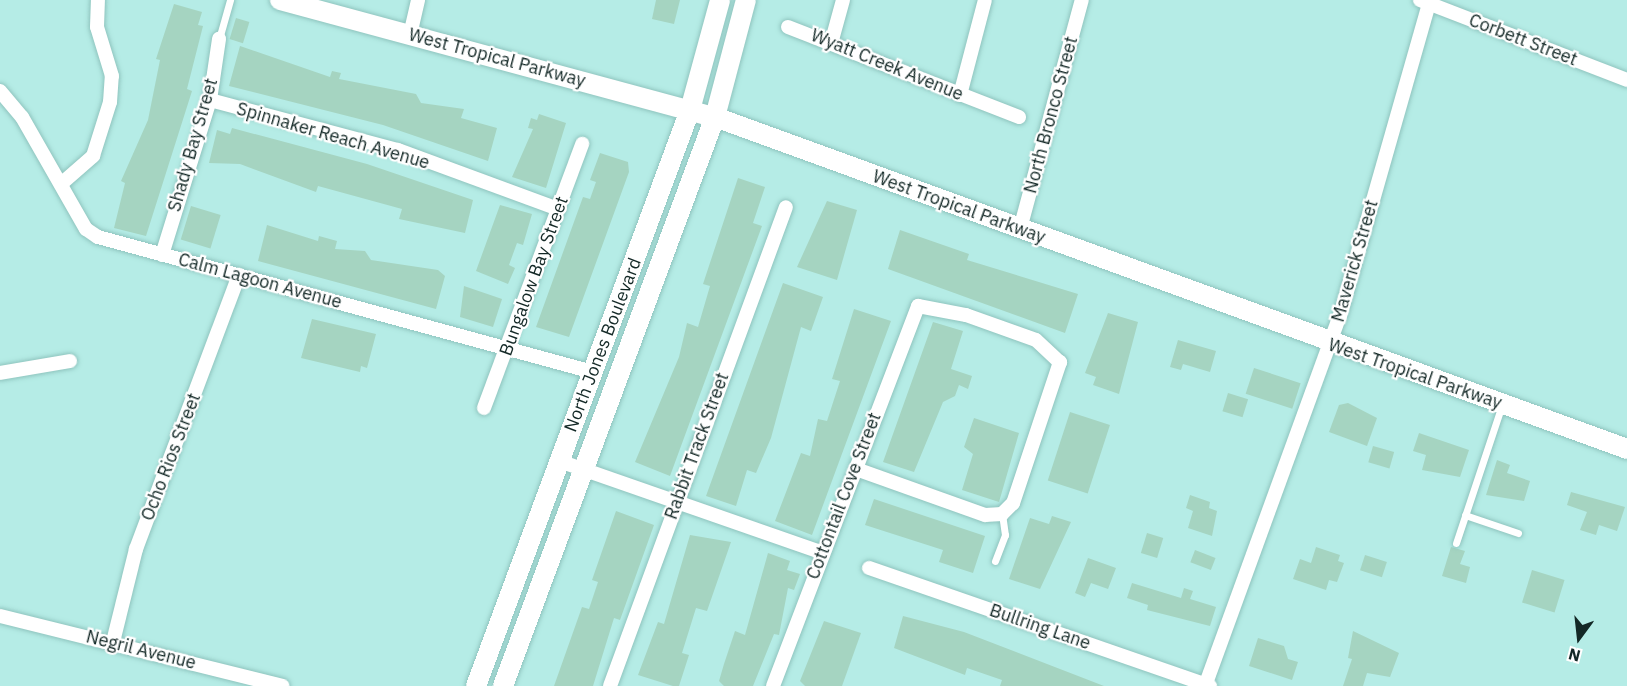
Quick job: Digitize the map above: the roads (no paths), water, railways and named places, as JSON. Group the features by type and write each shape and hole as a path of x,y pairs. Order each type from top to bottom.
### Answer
{"main road":[{"name":"West Tropical Parkway","path":"280,0 715,117 1330,344 1627,449"},
{"name":"North Jones Boulevard","path":"476,686 690,110 720,0"},
{"name":"North Jones Boulevard","path":"503,686 715,117 746,0"}],"street":[{"path":"61,184 93,156 110,102 112,76 97,27 98,0"},
{"path":"410,34 418,0"},
{"path":"832,40 843,0"},
{"path":"960,95 985,0"},
{"name":"North Bronco Street","path":"1020,229 1082,0"},
{"name":"Corbett Street","path":"1426,1 1627,80"},
{"name":"Maverick Street","path":"1207,685 1330,344 1426,1"},
{"name":"Wyatt Creek Avenue","path":"788,27 832,40 901,74 1019,117"},
{"name":"Shady Bay Street","path":"162,255 210,100 219,39"},
{"name":"Calm Lagoon Avenue","path":"0,91 61,184 86,229 98,237 593,372"},
{"name":"Spinnaker Reach Avenue","path":"210,100 398,150 558,209"},
{"name":"Bungalow Bay Street","path":"484,408 582,144"},
{"name":"Rabbit Track Street","path":"610,686 786,207"},
{"name":"Ocho Rios Street","path":"112,642 136,549 239,276"},
{"name":"Cottontail Cove Street","path":"773,686 821,552 856,469 918,306 966,315 1036,340 1060,362 1012,503 1002,514"},
{"path":"0,373 70,361"},
{"path":"559,461 821,552"},
{"path":"856,469 985,515 1002,514"},
{"name":"Bullring Lane","path":"869,568 1207,685"},
{"name":"Negril Avenue","path":"0,616 282,686"}],"lane":[{"name":"Shady Bay Street","path":"219,39 230,0"},
{"path":"1456,543 1502,405"},
{"path":"995,561 1005,535 1002,514"},
{"path":"1465,514 1518,533"}]}
